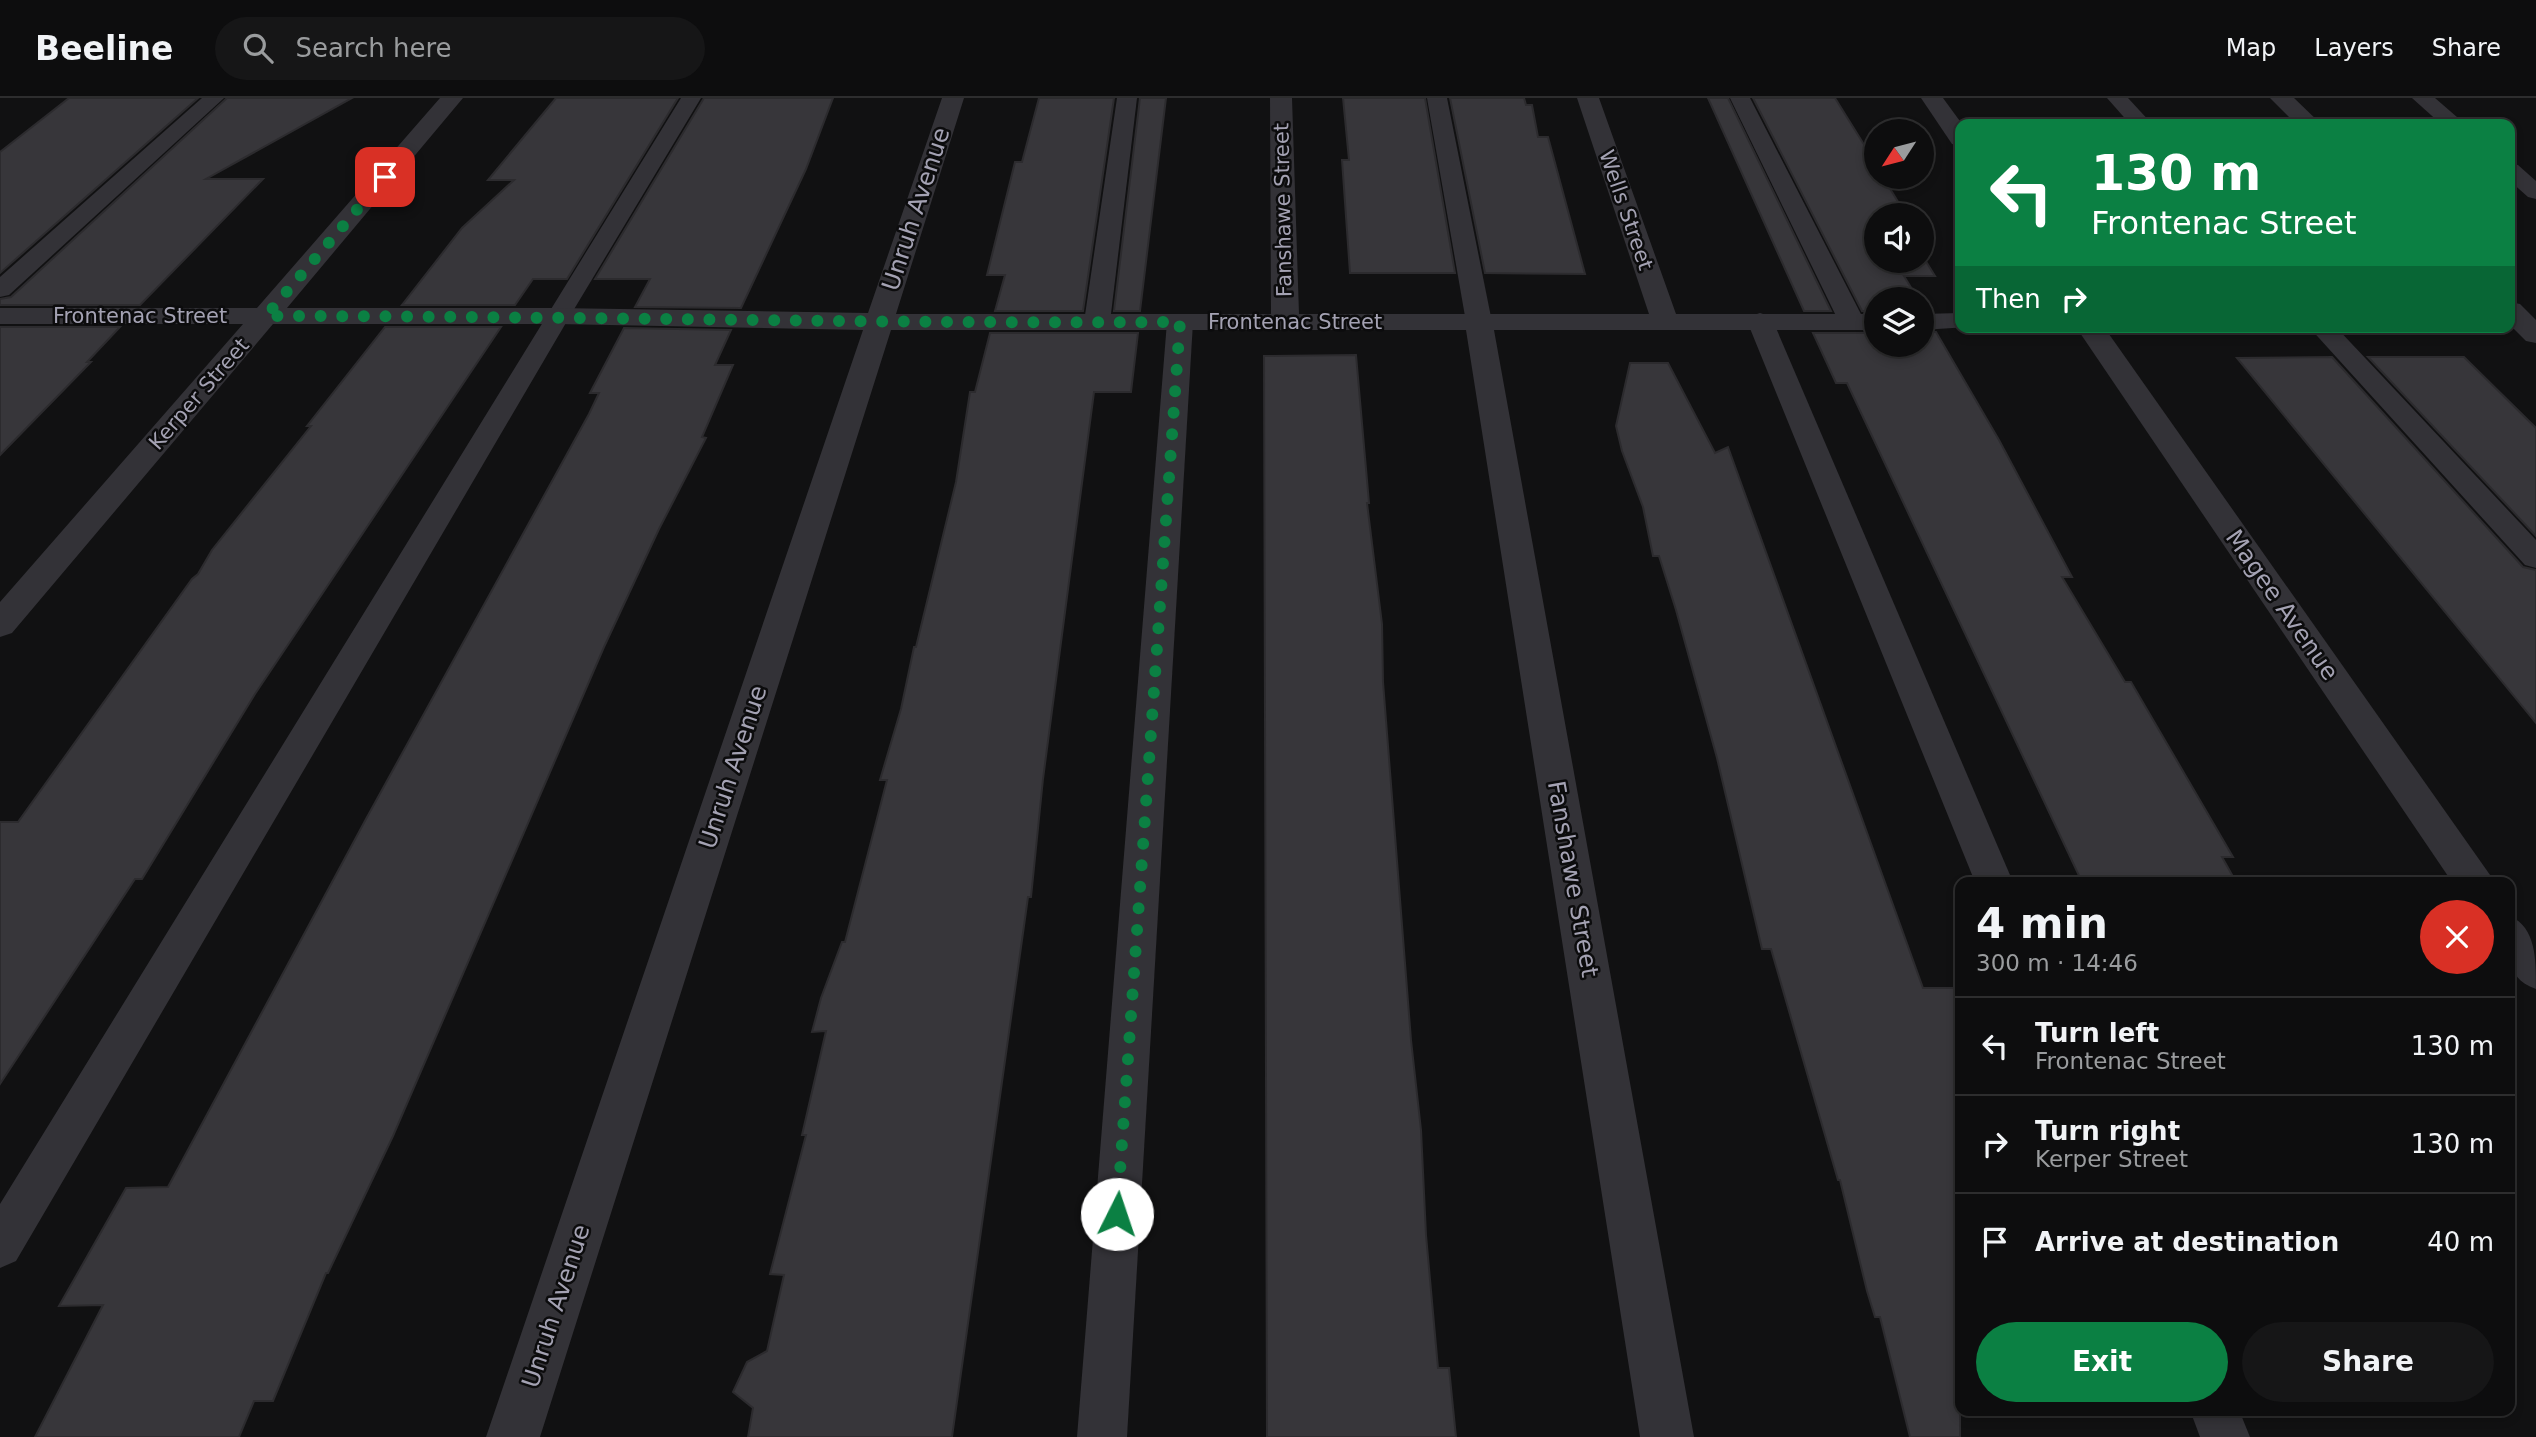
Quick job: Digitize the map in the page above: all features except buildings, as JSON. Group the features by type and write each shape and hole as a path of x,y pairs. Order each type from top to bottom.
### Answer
{"street":[{"name":"Kerper Street","path":"0,625 452,98"},
{"name":"Unruh Avenue","path":"513,1437 953,98"},
{"name":"Fanshawe Street","path":"1281,98 1285,322"},
{"name":"Wells Street","path":"1588,98 1665,321"},
{"path":"1932,98 1955,132"},
{"path":"2281,98 2304,119"},
{"name":"Frontenac Street","path":"0,316 557,316 879,322 1864,322"},
{"path":"1934,321 1955,321"},
{"name":"Fanshawe Street","path":"1479,322 1667,1437"},
{"name":"Magee Avenue","path":"2094,333 2471,877"},
{"path":"2515,940 2536,971"}],"lane":[{"path":"0,290 215,98"},
{"path":"0,1246 557,316 691,98"},
{"path":"1097,322 1127,98"},
{"path":"1437,98 1479,322"},
{"path":"1740,98 1864,322"},
{"path":"2117,98 2136,119"},
{"path":"2422,98 2448,119"},
{"path":"2515,174 2536,191"},
{"path":"1760,321 1992,877"},
{"path":"1101,1437 1180,322"},
{"path":"2328,333 2536,558"},
{"path":"2216,1416 2225,1437"}],"route":[{"path":"385,177 266,316 1180,322 1117,1214"}]}
